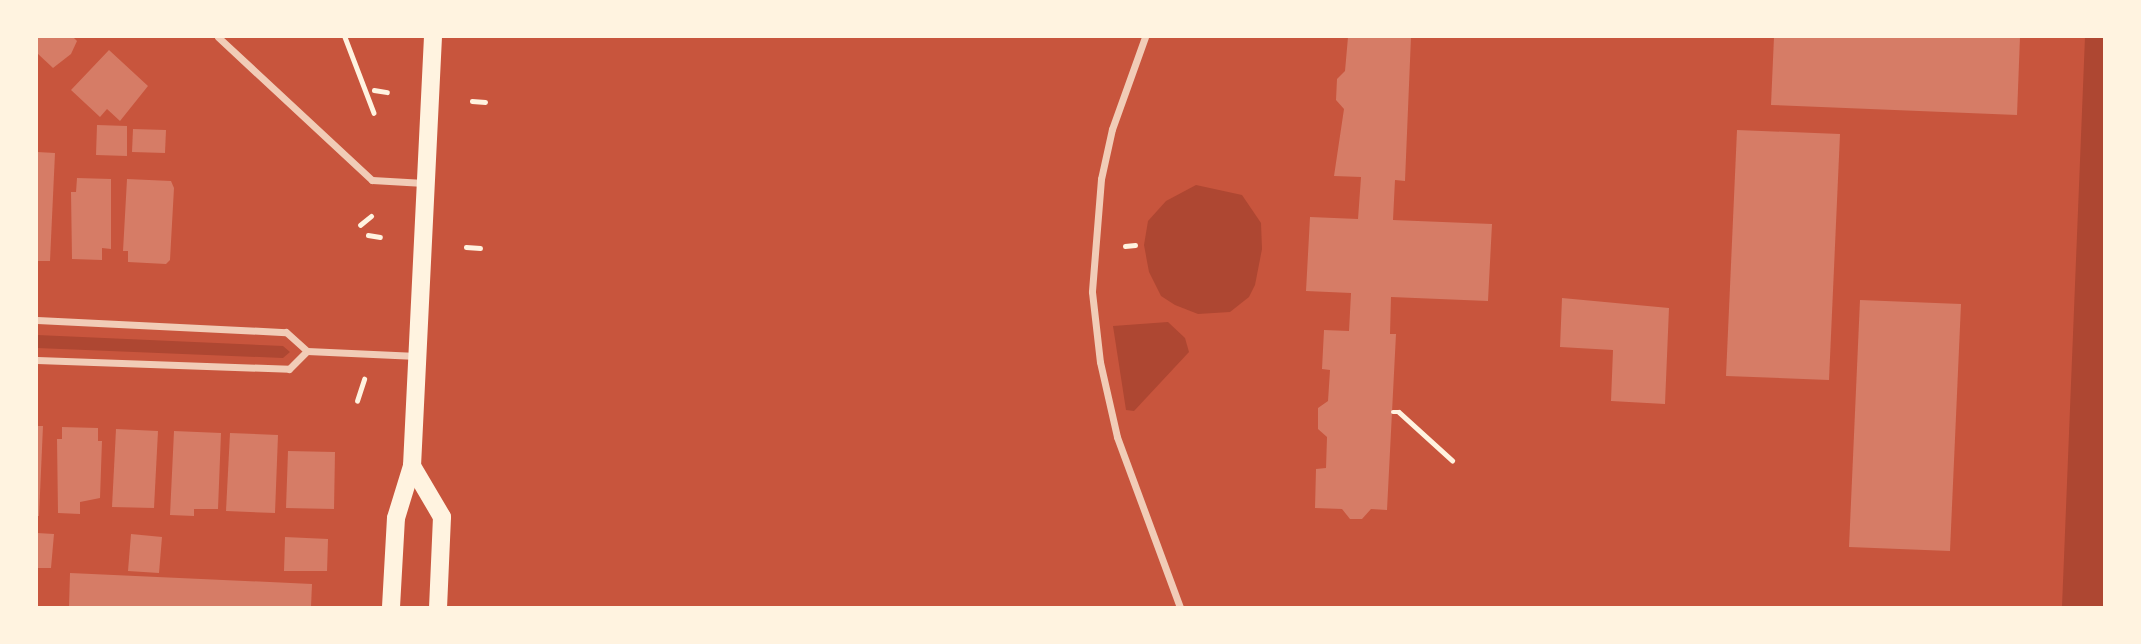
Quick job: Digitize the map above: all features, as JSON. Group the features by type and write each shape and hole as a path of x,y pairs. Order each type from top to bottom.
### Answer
{"main road":[{"path":"391,607 396,518 412,466 433,37"},
{"path":"412,466 442,517 438,607"}],"street":[{"path":"218,37 372,180 424,183"},
{"path":"1145,37 1115,119 1101,179 1092,292 1100,362 1117,438 1180,607"},
{"path":"37,320 286,332 307,351 417,356"},
{"path":"37,360 289,369 307,351"}],"path":[{"path":"345,37 374,113"},
{"path":"374,90 387,92"},
{"path":"472,101 485,102"},
{"path":"360,225 371,216"},
{"path":"368,235 380,237"},
{"path":"1125,246 1135,245"},
{"path":"466,247 480,248"},
{"path":"357,401 364,379"},
{"path":"1392,412 1399,412 1451,460"}],"shaded area":[{"path":"2085,37 2104,37 2104,607 2062,607"},
{"path":"1196,185 1242,195 1261,223 1262,249 1255,285 1249,297 1230,312 1198,314 1175,305 1161,296 1149,272 1144,245 1148,221 1166,201"},
{"path":"1168,322 1185,338 1189,352 1134,411 1126,410 1113,326"},
{"path":"37,335 283,346 290,352 283,358 37,348"}],"building":[{"path":"37,37 73,37 77,41 71,54 53,68 37,53"},
{"path":"1348,37 1411,37 1405,181 1395,180 1393,220 1492,224 1488,301 1391,297 1390,334 1396,334 1387,510 1371,509 1362,519 1350,519 1342,509 1315,508 1316,469 1326,468 1327,437 1318,429 1318,408 1328,401 1330,370 1322,369 1324,330 1349,331 1351,293 1306,291 1310,217 1358,219 1361,177 1334,176 1344,109 1336,100 1337,79 1345,71"},
{"path":"1774,37 2020,37 2017,115 1771,105"},
{"path":"109,50 148,86 120,121 107,109 100,117 71,90"},
{"path":"97,125 127,126 127,156 96,155"},
{"path":"133,129 166,130 165,153 132,152"},
{"path":"1737,130 1840,134 1829,380 1726,376"},
{"path":"37,152 55,153 50,261 37,261"},
{"path":"77,178 111,179 111,249 102,248 102,260 72,259 71,192 76,192"},
{"path":"127,179 171,181 174,188 170,260 166,264 128,262 128,251 123,251"},
{"path":"1562,298 1669,308 1665,404 1611,401 1613,350 1560,347"},
{"path":"1860,300 1961,304 1950,551 1849,547"},
{"path":"37,426 43,426 39,516 37,516"},
{"path":"62,427 98,428 98,441 102,441 100,498 80,502 80,514 58,513 57,439 62,439"},
{"path":"116,429 158,431 154,508 112,507"},
{"path":"174,431 221,433 218,509 194,509 194,516 170,515"},
{"path":"230,433 278,435 275,513 226,511"},
{"path":"288,451 335,452 334,509 286,508"},
{"path":"37,533 54,534 51,568 37,568"},
{"path":"131,534 162,537 159,573 128,571"},
{"path":"285,537 328,539 327,571 284,571"},
{"path":"70,573 312,584 311,607 69,607"}]}
